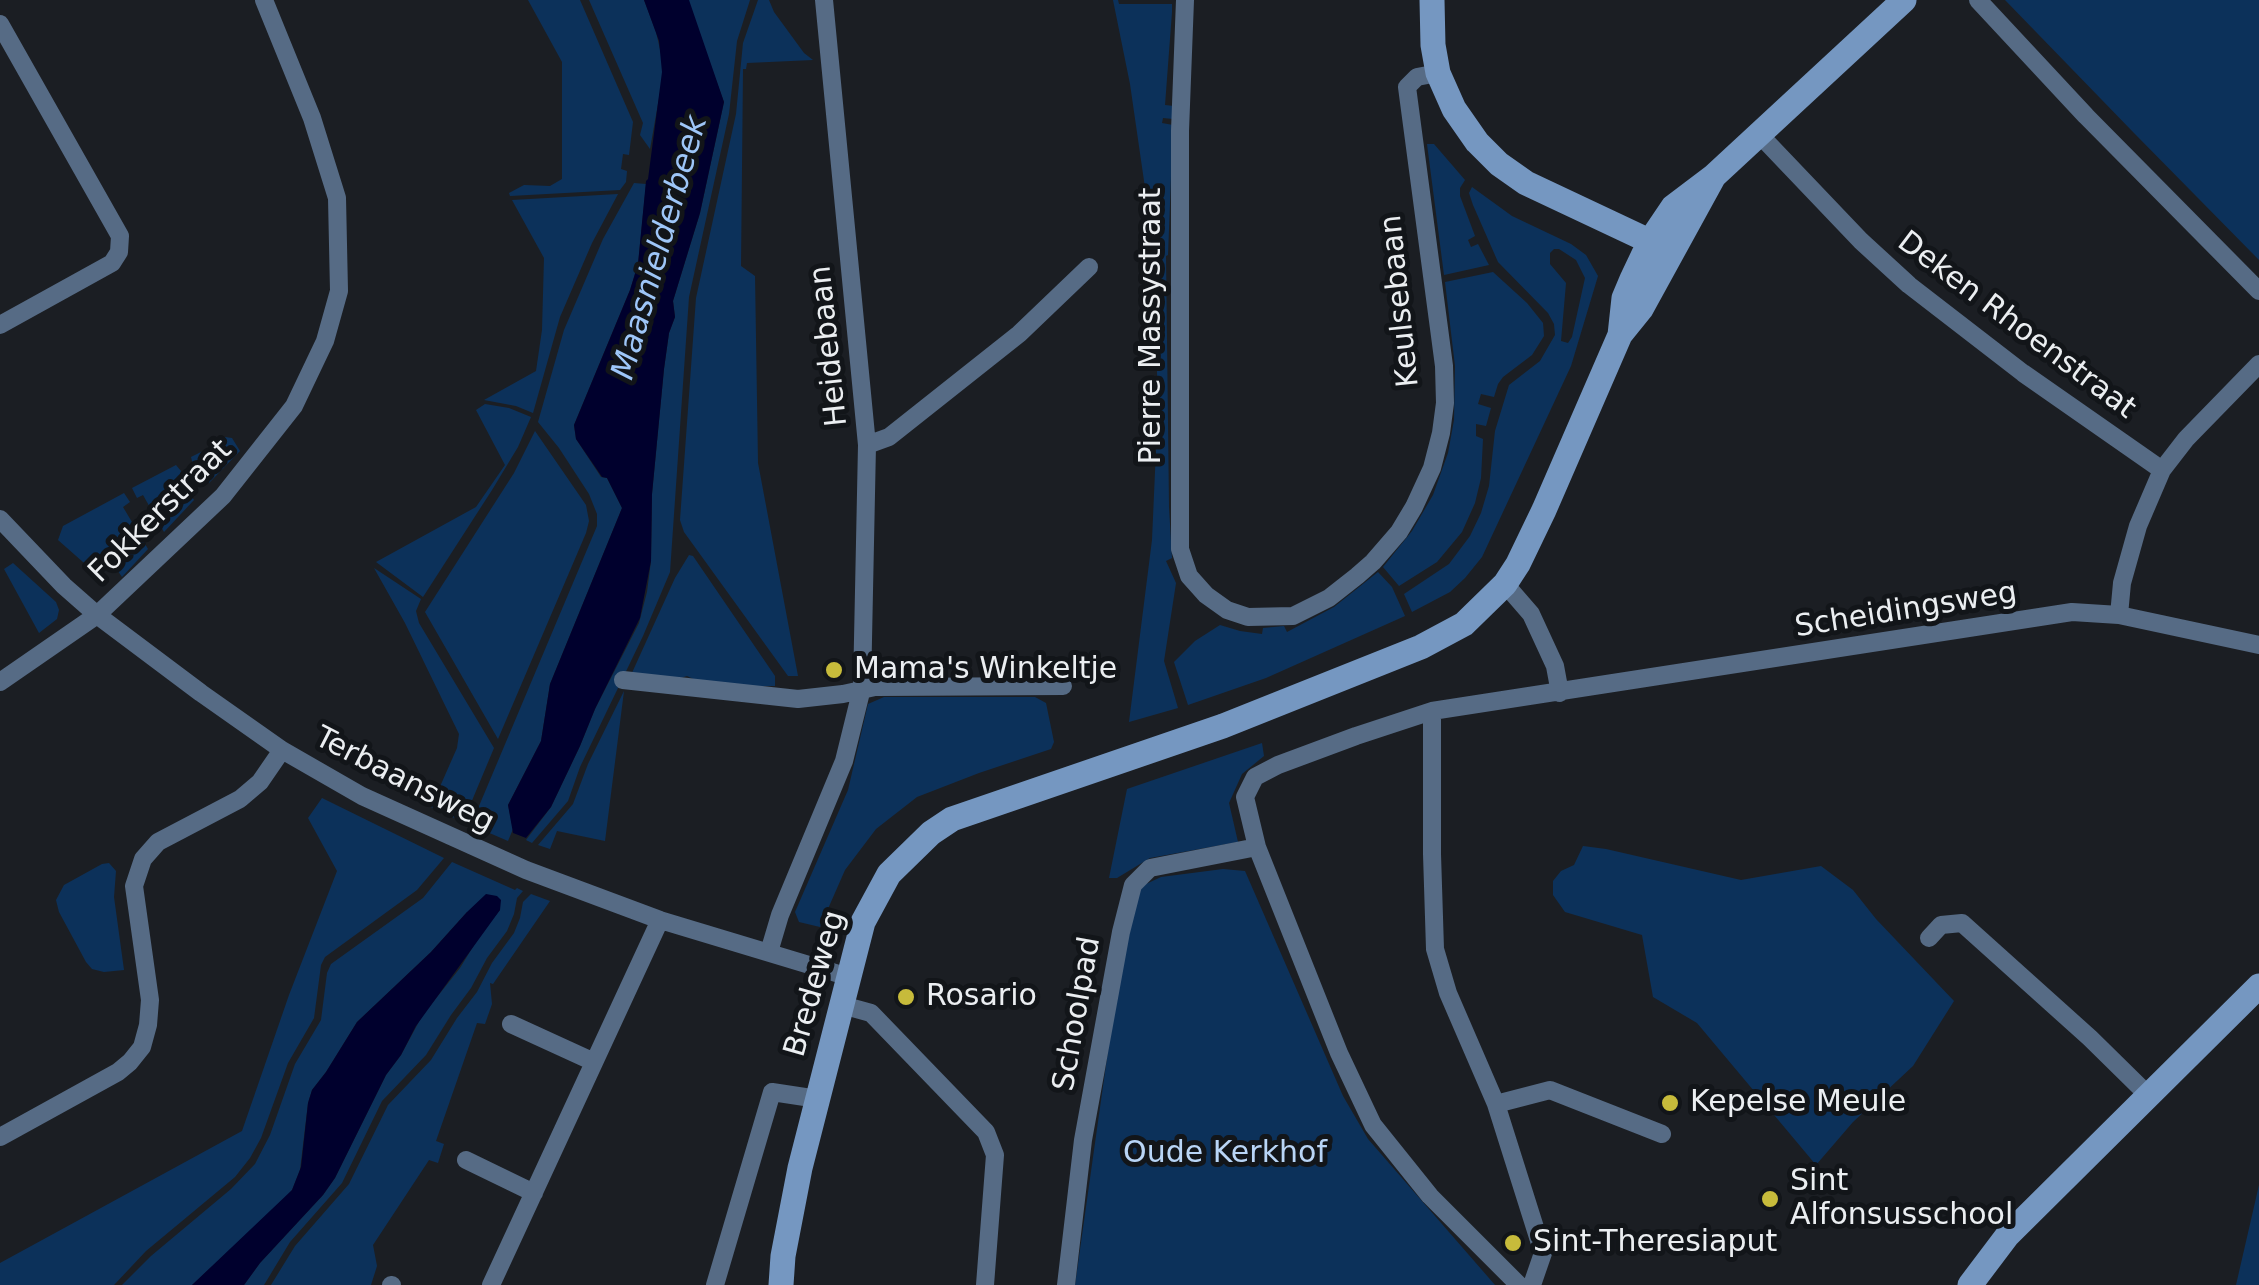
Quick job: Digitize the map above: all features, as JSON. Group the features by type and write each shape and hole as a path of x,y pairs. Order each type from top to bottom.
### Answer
{"main road":[{"path":"1432,0 1438,72 1454,109 1477,142 1526,183 1660,246"},
{"name":"Bredeweg","path":"781,1285 800,1168 863,922 889,874 931,833 952,819 1223,726 1442,638 1464,624 1505,584 1518,564 1620,335 1641,310 1660,246 1714,176 1904,0"},
{"path":"1970,1285 2007,1236 2259,986"}],"street":[{"name":"Fokkerstraat","path":"0,682 97,615 223,496 294,406 325,341 339,291 338,198 312,118 264,0"},
{"name":"Heidebaan","path":"770,952 780,915 844,761 862,688 868,445 824,0"},
{"name":"Pierre Massystraat","path":"1184,0 1180,131 1180,550 1188,576 1206,595 1227,610 1248,618"},
{"path":"1978,0 2259,291"},
{"path":"0,24 120,236 120,252 112,263 0,326"},
{"name":"Keulsebaan","path":"1248,618 1292,616 1329,598 1357,576 1399,532 1432,468 1442,433 1444,366 1407,86 1417,78 1438,72"},
{"name":"Deken Rhoenstraat","path":"1758,133 1861,241 1909,285 2023,374 2162,470"},
{"path":"868,445 889,437 1019,334 1089,266"},
{"path":"2119,616 2122,583 2138,526 2162,470 2259,364"},
{"name":"Terbaansweg","path":"0,519 97,615 282,750 362,796 458,841 660,920 849,977"},
{"path":"1505,584 1531,614 1555,666 1560,693"},
{"name":"Scheidingsweg","path":"1256,847 1244,797 1254,777 1432,711 2072,612 2119,616 2259,645"},
{"path":"623,680 798,700 862,688 1063,686"},
{"path":"1432,711 1435,950 1448,993 1496,1104 1544,1253 1532,1285"},
{"path":"0,1137 118,1072 142,1047 150,1000 134,886 143,858 158,842 240,799 260,782 282,750"},
{"path":"1256,847 1339,1053 1373,1125 1430,1196 1518,1285"},
{"name":"Schoolpad","path":"1066,1285 1084,1140 1133,884 1150,868 1256,847"},
{"path":"491,1285 660,920"},
{"path":"1928,938 1941,925 1962,923 2150,1097"},
{"path":"842,1005 870,1013 986,1132 995,1155 984,1285"},
{"path":"511,1024 594,1062"},
{"path":"1496,1104 1550,1090 1662,1134"},
{"name":"Bredeweg","path":"715,1285 772,1092 818,1099"},
{"path":"466,1160 534,1193"}],"green space":[{"path":"528,0 580,0 633,122 629,155 623,154 621,169 627,171 626,182 620,190 510,196 524,185 550,186 562,179 562,62"},
{"path":"589,0 644,0 662,58 662,81 650,149 640,135 643,123"},
{"path":"689,0 750,0 737,41 729,114 689,297 670,572 568,801 532,843 526,840 551,807 639,623 647,592 652,494 664,369 675,317 673,301 700,213 724,102"},
{"path":"758,0 769,0 804,53 813,60 747,63 743,69 741,266 755,276 758,463 798,676 788,676 684,532 680,520 696,298 736,114 743,43"},
{"path":"1113,0 1119,4 1172,4 1165,105 1174,106 1173,119 1163,118 1162,123 1173,125 1166,256 1172,558 1166,561 1176,583 1164,661 1178,708 1129,722 1152,540 1158,404 1153,243 1130,84"},
{"path":"2005,0 2259,0 2259,260 2133,132"},
{"path":"1427,144 1434,144 1465,180 1460,196 1475,236 1468,240 1471,247 1478,244 1489,265 1444,275"},
{"path":"634,183 646,184 638,264 574,425 576,439 601,477 607,478 622,508 550,684 541,741 508,805 513,829 508,841 471,825 597,526 589,494 538,422 564,330 603,239"},
{"path":"1472,187 1512,216 1571,244 1586,255 1598,276 1571,366 1482,557 1450,592 1412,612 1404,594 1449,564 1481,513 1489,486 1495,431 1509,385 1540,361 1555,335 1548,313 1498,262 1469,193","holes":["1559,249 1576,260 1585,278 1568,343 1561,341 1566,283 1550,264 1550,253"]},
{"path":"618,194 560,317 533,413 484,400 536,371 542,330 544,258 512,200"},
{"path":"1493,272 1543,323 1544,336 1532,355 1503,377 1494,397 1481,394 1478,404 1491,408 1486,426 1476,424 1476,436 1483,439 1481,478 1462,532 1437,562 1399,586 1383,567 1412,531 1433,495 1448,453 1454,420 1455,366 1445,282"},
{"path":"485,404 531,417 518,447 423,597 376,562 476,507 505,465 476,410"},
{"path":"535,431 586,505 589,521 498,739 425,612 514,473"},
{"path":"225,437 232,438 240,451 209,483 191,457"},
{"path":"176,465 194,500 164,532 143,495 137,498 132,488"},
{"path":"124,493 130,502 123,507 148,549 122,577 114,565 103,571 92,570 58,540 63,526"},
{"path":"689,555 775,676 775,686 757,690 704,684 687,676 674,680 631,675"},
{"path":"13,563 56,602 59,610 57,619 39,633 4,569"},
{"path":"374,568 421,599 416,611 419,623 494,748 463,822 431,807 457,748 459,734"},
{"path":"1378,572 1392,587 1405,616 1266,678 1188,705 1174,662 1195,641 1220,625 1262,634 1263,628 1284,626 1287,632 1334,607"},
{"path":"624,691 605,841 557,831 550,849 538,845 573,804"},
{"path":"884,697 1035,697 1046,703 1054,742 1051,749 917,797 876,829 845,870 820,927 799,922 795,912 848,790 868,704"},
{"path":"1262,743 1264,756 1242,774 1229,803 1238,842 1150,858 1117,878 1109,878 1127,789"},
{"path":"322,798 444,858 417,890 325,957 314,1018 288,1063 250,1158 235,1177 146,1251 114,1285 0,1285 0,1263 242,1131 337,871 308,818"},
{"path":"1583,846 1741,880 1821,866 1853,890 1954,1001 1913,1066 1853,1122 1816,1165 1697,1023 1653,997 1642,935 1565,912 1553,895 1553,881 1561,871 1574,865"},
{"path":"452,862 523,891 507,931 426,1055 382,1101 342,1183 290,1242 264,1285 244,1285 335,1178 386,1075 422,1016 500,910 467,912 357,1022 312,1090 300,1170 284,1200 192,1285 122,1285 255,1164 270,1135 295,1064 321,1020 331,964 423,898"},
{"path":"109,863 116,871 114,897 124,970 104,972 92,969 86,962 56,900 64,885"},
{"name":"Oude Kerkhof","path":"1223,869 1245,871 1343,1096 1368,1139 1495,1285 1075,1285 1132,900 1144,885 1161,877"},
{"path":"531,894 550,901 493,984 490,983 492,1004 485,1024 477,1023 436,1141 444,1144 438,1163 429,1160 373,1245 377,1266 371,1285 271,1285 295,1246 349,1184 388,1105 431,1060 477,992 514,933 523,902"},
{"path":"2259,1185 2259,1285 2236,1285"}],"water":[{"name":"Maasnielderbeek","path":"644,0 689,0 724,102 700,213 673,301 675,317 664,369 652,494 651,561 640,618 551,807 526,838 513,833 508,805 541,741 550,684 622,508 607,478 602,477 576,439 574,425 638,264 662,72 659,41"},
{"path":"486,894 501,900 500,910 416,1026 323,1195 244,1285 192,1285 292,1190 301,1167 312,1090 357,1022"}],"place":[{"name":"Mama's Winkeltje","path":"834,670"},
{"name":"Rosario","path":"906,997"},
{"name":"Kepelse Meule","path":"1670,1103"},
{"name":"Sint Alfonsusschool","path":"1770,1199"},
{"name":"Sint-Theresiaput","path":"1513,1243"}]}
